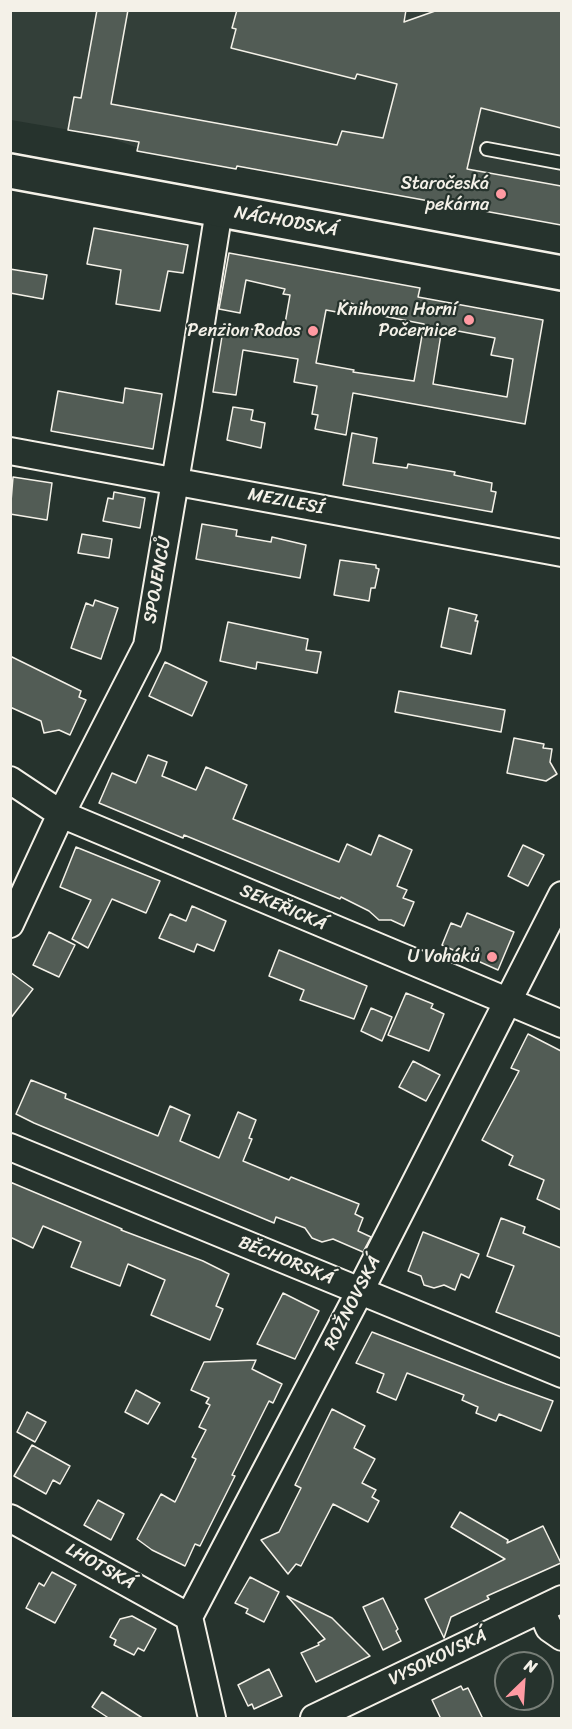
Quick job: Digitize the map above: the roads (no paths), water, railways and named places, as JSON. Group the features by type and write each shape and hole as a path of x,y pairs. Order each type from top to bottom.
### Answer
{"main road":[{"name":"NÁCHODSKÁ","path":"10,171 561,273"}],"street":[{"name":"SPOJENCŮ","path":"10,924 61,814 147,646 219,210"},
{"name":"MEZILESÍ","path":"10,451 561,553"},
{"name":"SEKEŘICKÁ","path":"10,780 61,814 561,1024"},
{"name":"ROŽNOVSKÁ","path":"189,1617 360,1291 561,895"},
{"name":"BĚCHORSKÁ","path":"10,1147 561,1374"},
{"name":"LHOTSKÁ","path":"10,1518 189,1617"},
{"path":"551,1604 549,1628 561,1637"},
{"name":"VYSOKOVSKÁ","path":"314,1719 551,1604"},
{"path":"189,1617 212,1719"}],"lane":[{"path":"487,149 561,163"}],"place":[{"name":"Staročeská pekárna","path":"501,194"},
{"name":"Knihovna Horní Počernice","path":"469,320"},
{"name":"Penzion Rodos","path":"313,331"},
{"name":"U Voháků","path":"492,957"}]}
